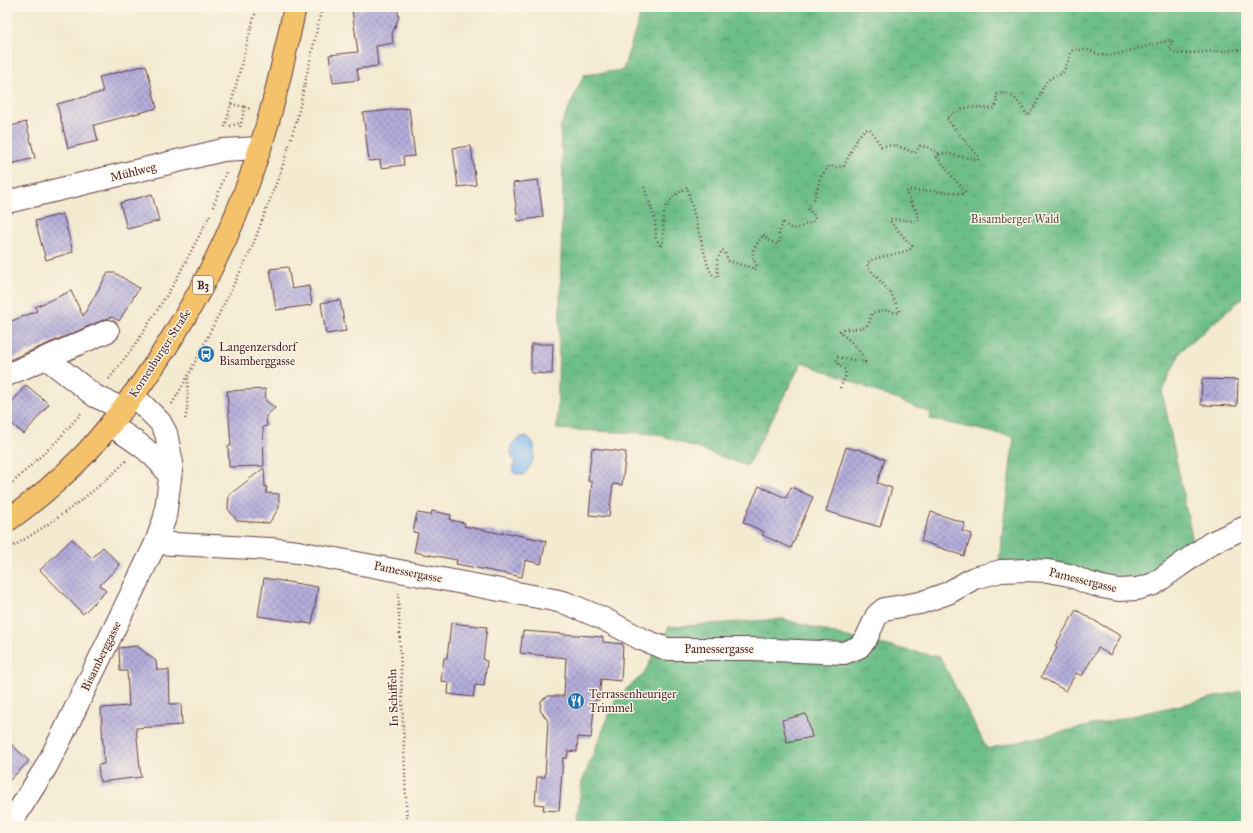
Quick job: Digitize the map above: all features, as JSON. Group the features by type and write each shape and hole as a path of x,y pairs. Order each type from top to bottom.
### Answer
{"main road":[{"name":"Korneuburger Straße","path":"7,521 39,498 64,476 86,453 122,410 174,334 199,292 215,262 232,224 260,148 275,95 295,7"}],"street":[{"name":"Mühlweg","path":"7,202 223,150 235,148 260,148"},
{"path":"7,375 108,331"},
{"path":"46,358 95,396 122,410 141,446 158,460 170,477"},
{"name":"Bisamberggasse","path":"9,826 46,767 156,543 165,517 172,463 166,433 160,422 142,404 122,410"},
{"name":"Pamessergasse","path":"156,543 298,552 554,600 566,603 604,619 641,640 667,649 752,648 844,653 859,647 866,639 877,615 884,609 920,603 948,593 974,578 1001,571 1048,571 1069,575 1102,587 1119,590 1137,589 1154,584 1211,543 1246,527"}],"path":[{"path":"225,127 254,17 258,7"},
{"path":"297,119 322,7"},
{"path":"644,187 655,219 656,238 661,247 664,242 662,237 664,231 664,208 669,201 687,187 707,263 716,278 718,276 717,261 722,250 729,261 755,269 757,266 753,258 753,250 764,234 767,240 778,244 780,241 779,234 783,221 788,227 793,229 812,223 815,219 814,215 808,210 814,198 820,178 828,166 844,166 858,137 864,130 870,129 881,146 896,145 915,153 920,146 927,147 940,154 978,160 979,157 946,118 959,110 968,108 988,110 995,108 997,103 996,95 999,93 1017,98 1028,116 1037,102 1042,86 1054,75 1062,74 1069,60 1070,53 1073,50 1090,50 1097,54 1109,56 1170,40 1173,43 1169,48 1176,54 1246,49"},
{"path":"231,104 245,108"},
{"path":"7,488 57,441 95,396 137,342 175,282 212,210 235,148"},
{"path":"840,388 846,375 845,370 836,360 838,357 865,362 863,355 840,331 843,329 854,329 866,326 869,324 872,313 885,310 897,313 900,312 890,292 867,264 871,260 910,250 912,246 891,223 890,219 915,222 919,220 918,215 906,193 909,190 963,194 965,192 937,157 940,154"},
{"path":"160,422 175,400 188,376"},
{"path":"7,550 36,533 110,477 141,446"},
{"name":"In Schiffeln","path":"397,570 407,826"}],"green space":[{"name":"Bisamberger Wald","path":"643,7 1246,7 1246,295 1181,351 1162,391 1197,562 1135,593 999,560 1014,437 930,419 931,413 802,362 747,466 657,434 557,429 563,177 560,127 584,75 623,70"},
{"path":"783,619 855,639 940,657 987,749 1246,690 1246,826 576,826 582,782 616,698 643,675 669,627"}],"water":[{"path":"522,437 529,438 533,442 534,447 534,454 530,467 523,475 514,473 512,468 515,463 511,454 512,445"}],"building":[{"path":"375,7 397,7 399,17 392,34 393,43 376,46 378,66 357,69 359,80 333,83 329,55 358,52 352,10"},
{"path":"146,65 157,108 94,125 98,141 68,148 57,104 103,92 99,77"},
{"path":"409,108 415,156 403,157 404,165 381,168 380,160 369,161 363,113"},
{"path":"26,122 35,158 7,165 7,127"},
{"path":"471,146 476,185 458,187 453,148"},
{"path":"538,180 543,217 518,221 513,183"},
{"path":"152,194 159,221 127,229 120,203"},
{"path":"63,214 73,252 46,260 35,221"},
{"path":"288,267 292,289 309,286 312,305 276,310 270,269"},
{"path":"108,273 115,273 139,288 119,321 112,317 103,320 7,361 7,323 37,311 35,307 71,291 83,316"},
{"path":"340,300 346,331 326,334 321,303"},
{"path":"531,344 553,344 552,374 531,373"},
{"path":"1202,379 1238,380 1237,406 1201,405"},
{"path":"26,385 49,404 24,434 7,420 7,408"},
{"path":"265,389 266,401 275,408 266,416 267,426 263,427 264,466 229,467 228,446 231,446 227,391"},
{"path":"846,447 857,449 885,459 877,483 892,488 880,527 826,511"},
{"path":"592,448 626,452 622,485 613,484 609,517 589,515 592,482 588,481"},
{"path":"264,468 265,487 267,487 266,493 279,494 279,508 269,523 237,521 228,509 229,495"},
{"path":"759,486 786,498 791,487 813,497 791,548 762,535 764,532 743,522"},
{"path":"432,511 451,515 450,520 465,523 464,526 546,541 541,564 525,560 522,577 456,564 457,560 414,552 418,533 413,532 417,513 431,515"},
{"path":"931,512 965,523 962,531 972,534 964,556 921,541"},
{"path":"72,539 92,558 103,547 120,565 100,585 106,591 83,614 40,570"},
{"path":"264,578 318,587 312,624 258,616"},
{"path":"1076,610 1121,636 1110,655 1098,648 1082,676 1076,673 1066,691 1041,677 1057,648 1055,646"},
{"path":"451,623 487,627 483,660 487,661 484,686 475,685 473,697 448,694 449,682 441,681 444,658 447,658"},
{"path":"523,631 603,637 603,642 623,644 621,681 601,679 599,700 595,700 591,738 578,737 577,752 568,751 567,758 563,758 559,811 543,810 544,805 535,804 537,777 545,777 548,721 540,710 541,701 548,696 564,696 566,658 520,653"},
{"path":"137,646 156,661 157,670 169,670 170,704 181,704 182,725 136,728 141,777 100,782 98,765 104,764 101,708 129,706 127,671 120,671 119,648"},
{"path":"806,714 812,737 787,742 782,720"},
{"path":"7,740 29,761 7,783"}],"place":[{"name":"Langenzersdorf Bisamberggasse","path":"206,354"},
{"name":"Terrassenheuriger Trimmel","path":"576,701"}]}
